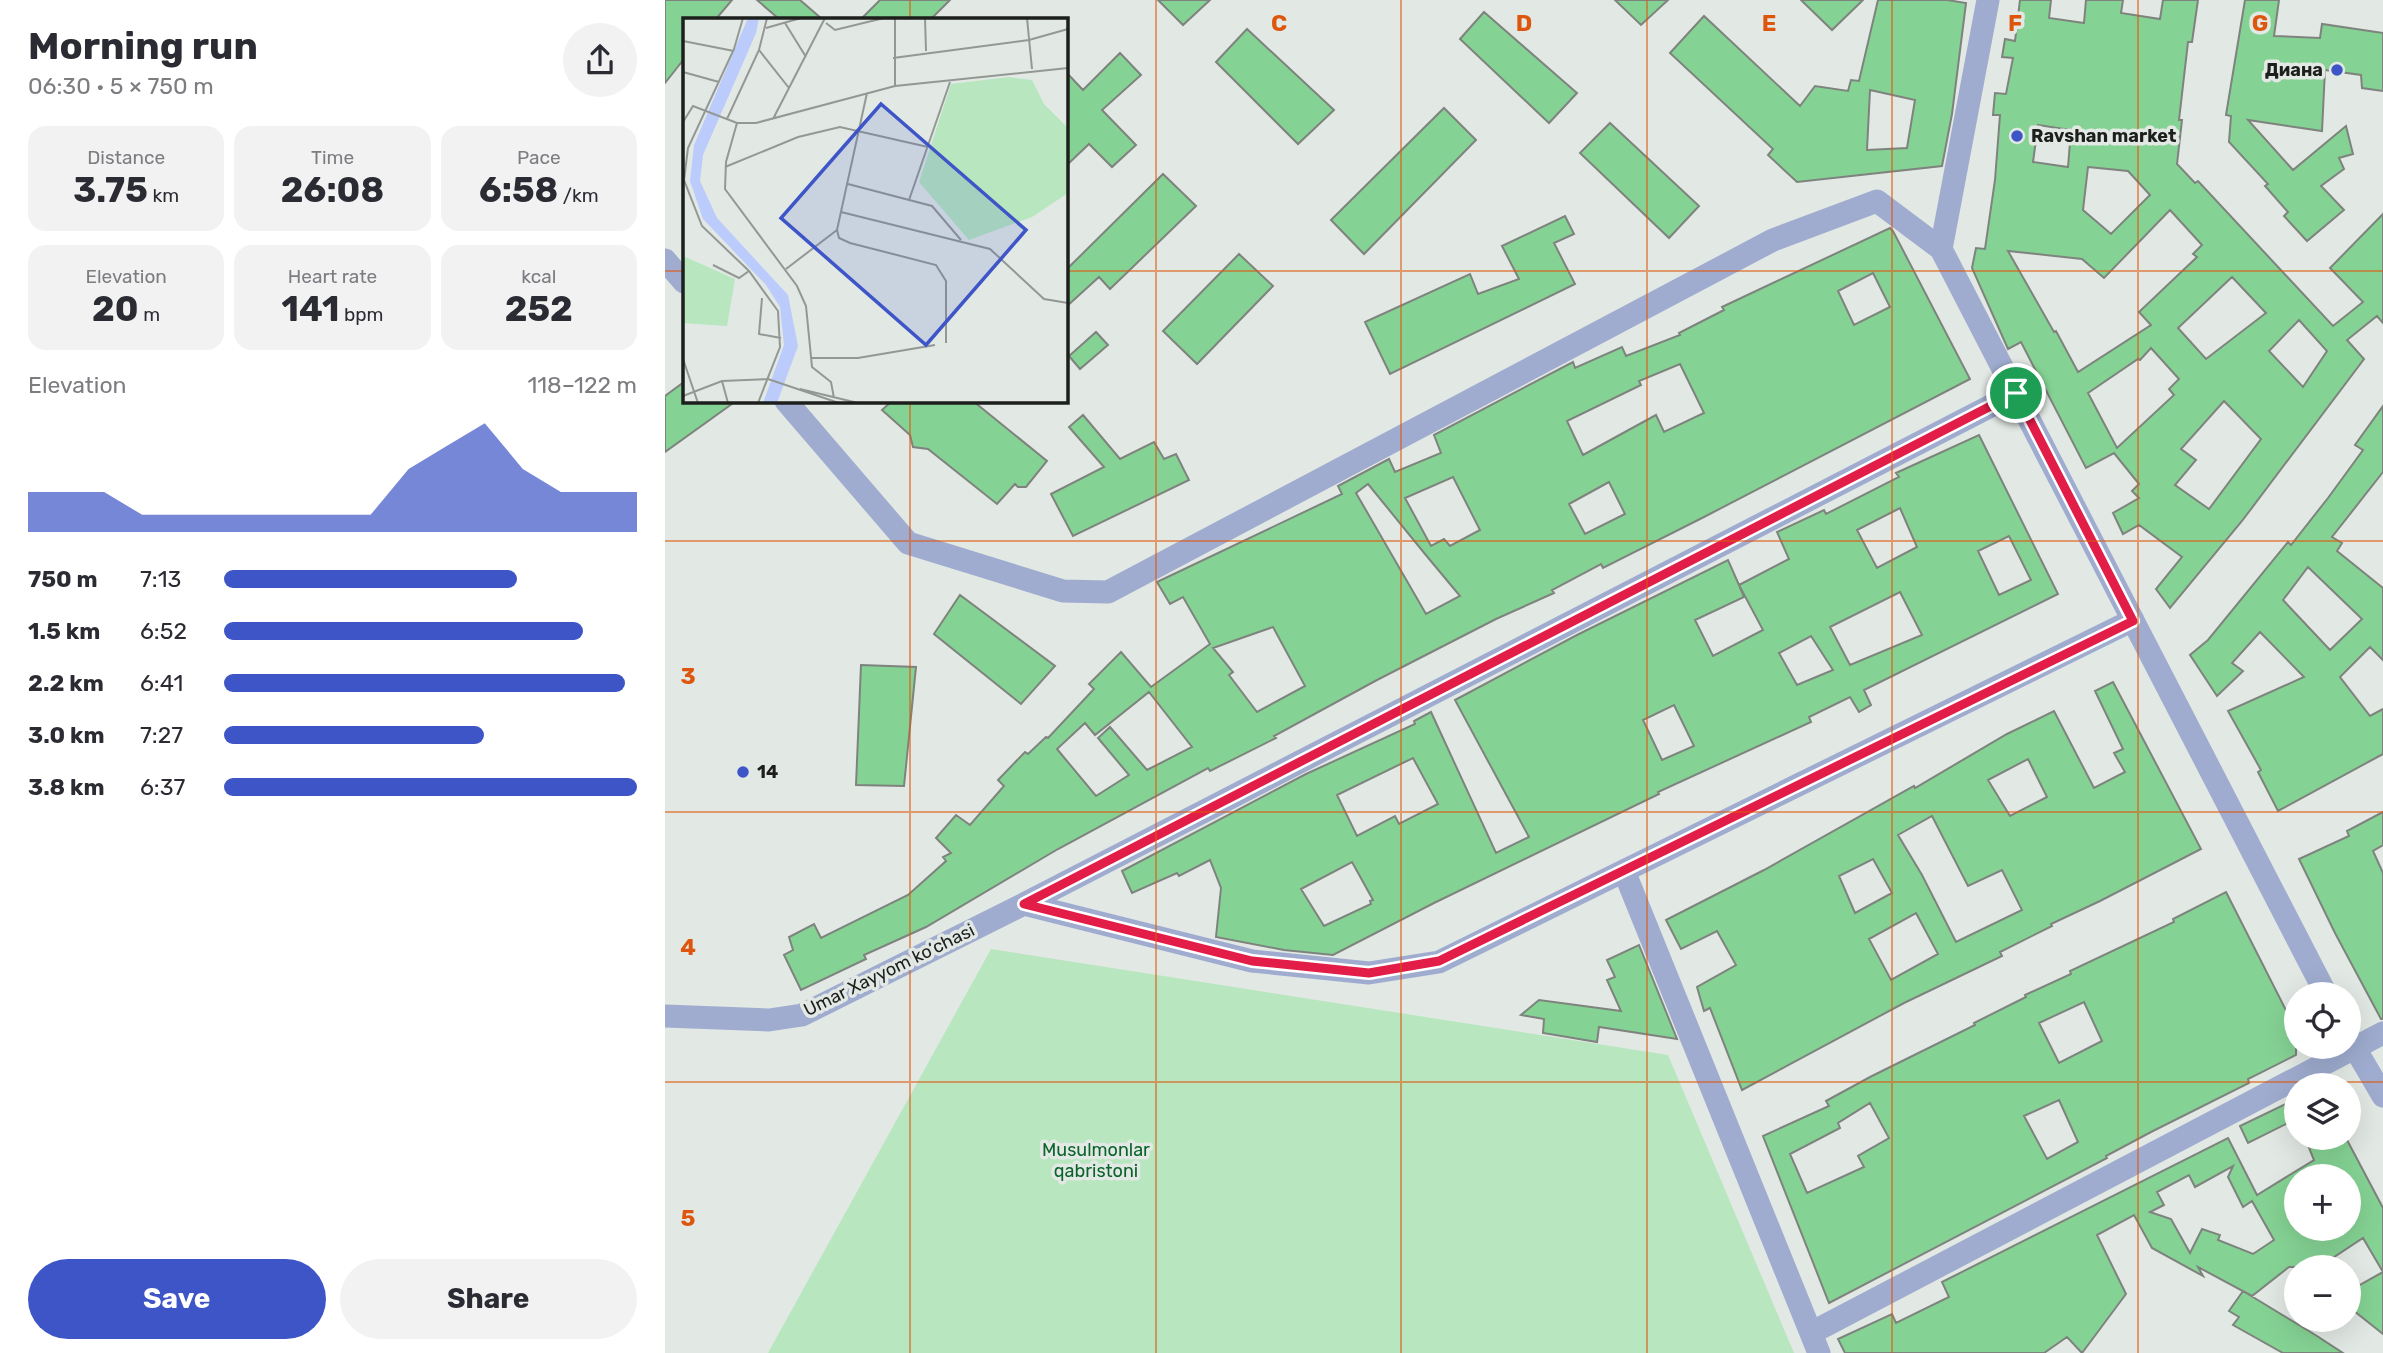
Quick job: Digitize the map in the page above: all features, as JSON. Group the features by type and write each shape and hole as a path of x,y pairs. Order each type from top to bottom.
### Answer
{"street":[{"path":"1941,249 1988,0"},
{"path":"787,402 908,543 1063,591 1108,592 1773,240 1877,201 1941,249 2320,982"},
{"path":"665,260 683,281"},
{"name":"Umar Xayyom ko‘chasi","path":"665,1016 769,1020 802,1015 1024,904 2016,393"},
{"path":"1024,904 1252,961 1369,973 1439,961 2133,621"},
{"path":"1624,871 1815,1343 2324,1059"},
{"path":"2361,1041 2383,1033"},
{"path":"2360,1059 2383,1096"}],"green space":[{"name":"Musulmonlar qabristoni","path":"991,949 1668,1055 1794,1353 768,1353"}],"building":[{"path":"665,0 732,0 717,18 683,18 683,60 665,83"},
{"path":"757,0 800,0 821,18 778,18"},
{"path":"880,0 950,0 932,18 862,18"},
{"path":"1158,0 1210,0 1183,25"},
{"path":"1615,0 1668,0 1641,25"},
{"path":"1801,0 1863,0 1832,30"},
{"path":"1878,0 1947,0 1966,3 1952,114 1942,166 1797,182 1768,155 1773,149 1670,53 1704,16 1800,106 1815,86 1848,91 1851,80 1859,81","holes":["1870,90 1915,100 1907,148 1867,150"]},
{"path":"2020,0 2051,0 2049,18 2084,23 2086,0 2123,0 2121,13 2160,19 2163,0 2198,0 2192,42 2188,42 2177,164 2195,183 2198,181 2333,326 2363,302 2330,268 2383,214 2383,323 2377,316 2347,340 2364,359 2242,521 2170,608 2156,589 2182,557 2139,525 2123,534 2113,513 2139,498 2132,491 2139,484 2114,453 2086,468 2021,342 2008,349 1972,268 1976,248 1985,249 1995,180 2000,115 1993,115 1995,93 2006,94 2013,58 2002,57 2005,39 2015,41","holes":["2038,125 2071,130 2068,167 2033,162","2088,167 2128,171 2150,195 2111,234 2083,210","2170,210 2202,245 2193,254 2197,257 2139,312 2151,325 2078,372 2008,251 2082,259 2104,278","2232,277 2266,313 2206,359 2178,328","2299,320 2327,351 2303,387 2269,351","2151,348 2179,379 2169,389 2174,395 2117,448 2088,393","2224,401 2261,439 2209,509 2175,485 2196,460 2181,449"]},
{"path":"2245,0 2279,0 2274,36 2320,38 2322,24 2383,33 2383,91 2362,88 2361,75 2325,70 2322,131 2248,120 2293,170 2346,126 2353,154 2339,158 2344,169 2321,186 2344,210 2307,241 2284,216 2288,212 2265,186 2268,184 2229,142 2231,116 2226,115"},
{"path":"1484,12 1577,93 1549,123 1460,39"},
{"path":"1247,29 1334,110 1298,144 1216,62"},
{"path":"1120,53 1141,75 1102,110 1136,145 1112,167 1089,144 1067,165 1067,73 1083,90"},
{"path":"1444,108 1476,140 1364,254 1331,220"},
{"path":"1610,123 1699,206 1669,238 1580,153"},
{"path":"1163,174 1196,206 1110,289 1099,277 1067,306 1067,269"},
{"path":"1565,216 1574,234 1554,243 1575,284 1390,374 1365,322 1470,274 1478,294 1519,279 1502,246"},
{"path":"1890,228 1970,379 1603,568 1601,564 1552,590 1554,593 1496,619 1377,680 1274,736 1276,738 1210,771 1208,768 1058,849 926,927 864,955 866,959 801,990 784,955 793,950 789,937 814,924 821,938 908,895 946,861 943,857 951,853 936,838 956,815 970,825 1004,786 998,780 1025,752 1028,754 1048,738 1094,689 1089,684 1121,652 1151,687 1210,644 1183,597 1170,604 1157,582 1342,494 1338,486 1389,459 1395,472 1441,453 1434,435 1573,362 1575,368 1622,347 1626,356 1680,335 1679,333 1724,310 1722,307","holes":["1873,273 1890,307 1854,325 1838,291","1680,364 1704,413 1664,432 1656,415 1583,455 1567,421 1641,385 1639,381","1453,477 1480,530 1450,546 1444,539 1431,546 1405,498","1609,482 1625,514 1585,534 1569,504","1368,484 1460,596 1426,614 1356,493","1273,627 1305,686 1257,712 1229,675 1233,672 1213,648","1149,692 1192,747 1147,770 1110,727 1098,738 1129,775 1096,796 1057,749 1085,723 1095,735"]},
{"path":"1239,254 1273,286 1197,364 1163,331"},
{"path":"1096,332 1108,345 1080,369 1069,356"},
{"path":"683,383 683,402 735,402 665,452 665,396"},
{"path":"891,402 974,402 1047,461 1026,487 1018,487 1015,484 997,504 928,449 913,447 910,435 882,410"},
{"path":"2383,406 2383,472 2332,537 2342,543 2337,551 2383,588 2383,660 2370,647 2340,677 2370,716 2383,709 2383,754 2278,811 2258,772 2261,770 2228,711 2304,677 2260,632 2232,663 2243,671 2217,696 2190,655 2208,640 2288,542 2291,545 2328,498 2363,450 2355,445","holes":["2308,567 2362,619 2330,650 2283,600"]},
{"path":"1083,415 1120,459 1154,442 1164,459 1176,454 1189,480 1073,536 1051,494 1104,467 1069,427"},
{"path":"1979,435 2058,594 1864,690 1871,705 1859,712 1850,697 1809,717 1811,722 1658,792 1659,794 1333,955 1284,950 1216,937 1221,888 1210,860 1179,876 1177,873 1132,893 1122,871 1306,774 1415,724 1414,721 1431,712 1496,853 1529,837 1455,700 1577,635 1728,560 1739,585 1789,559 1777,532 1824,510 1826,514 1899,477 1896,473","holes":["1900,508 1917,547 1877,568 1857,530","2009,536 2031,580 1999,595 1978,551","1739,585 1763,630 1713,656 1695,620 1744,597","1900,592 1922,635 1850,665 1830,627","1811,636 1833,670 1797,685 1779,653","1674,705 1694,746 1662,760 1643,720","1413,758 1438,804 1399,824 1395,816 1357,836 1337,795","1352,862 1373,900 1370,901 1371,904 1324,926 1301,889"]},
{"path":"960,595 1055,666 1021,704 934,634"},
{"path":"861,665 916,667 904,786 856,785"},
{"path":"2113,682 2201,849 2051,924 2052,926 2000,952 2002,956 1904,1003 1742,1090 1710,1008 1704,1011 1697,987 1736,965 1717,931 1681,949 1666,920 1764,870 1914,786 1915,788 2007,734 2054,711 2094,788 2125,772 2114,753 2123,749 2095,691","holes":["2028,759 2047,797 2010,816 1988,780","1932,816 1968,886 2002,870 2022,910 1956,942 1898,835","1873,859 1892,893 1855,913 1839,876","1916,913 1938,954 1891,980 1869,939"]},
{"path":"2383,812 2383,845 2373,851 2383,873 2381,1019 2299,859 2349,836 2347,831"},
{"path":"2226,892 2284,1006 2284,1059 2288,1059 2248,1079 2249,1083 1829,1303 1763,1136 1829,1106 1826,1101 1975,1025 1974,1023 2026,997 2025,995 2071,974 2070,971 2174,922 2173,919","holes":["2084,1002 2102,1041 2059,1063 2039,1023","2059,1100 2078,1142 2047,1159 2024,1116","1870,1103 1889,1138 1858,1156 1864,1167 1807,1193 1790,1154 1840,1128 1838,1123"]},
{"path":"1639,945 1677,1039 1599,1027 1597,1042 1543,1033 1544,1019 1521,1015 1539,1000 1621,1011 1607,980 1615,977 1607,960"},
{"path":"2284,1105 2284,1125 2248,1143 2240,1126"},
{"path":"2228,1138 2257,1195 2284,1178 2284,1241 2358,1241 2337,1255 2284,1255 2284,1271 2252,1296 2198,1267 2203,1276 2152,1248 2134,1215 2097,1235 2126,1294 2082,1353 2067,1337 2044,1353 1845,1353 1838,1339 1892,1314 1896,1323 1949,1297 1942,1282","holes":["2233,1166 2228,1177 2243,1207 2252,1201 2274,1240 2253,1254 2218,1240 2220,1235 2202,1229 2190,1253 2171,1219 2150,1212 2164,1205 2157,1192 2189,1175 2195,1187"]},
{"path":"2310,1150 2352,1150 2360,1164 2307,1164 2314,1160"},
{"path":"2361,1166 2383,1208 2383,1272 2363,1238 2361,1239"},
{"path":"2383,1272 2383,1334 2361,1317 2361,1284"},
{"path":"2243,1291 2284,1316 2284,1332 2310,1332 2343,1353 2283,1353 2233,1325 2239,1317 2229,1311"}],"place":[{"name":"Диана","path":"2337,70"},
{"name":"Ravshan market","path":"2017,136"},
{"name":"14","path":"743,772"}],"route":[{"path":"2016,393 2133,621 1439,961 1369,973 1252,961 1024,904 1835,486 2016,393"}]}
